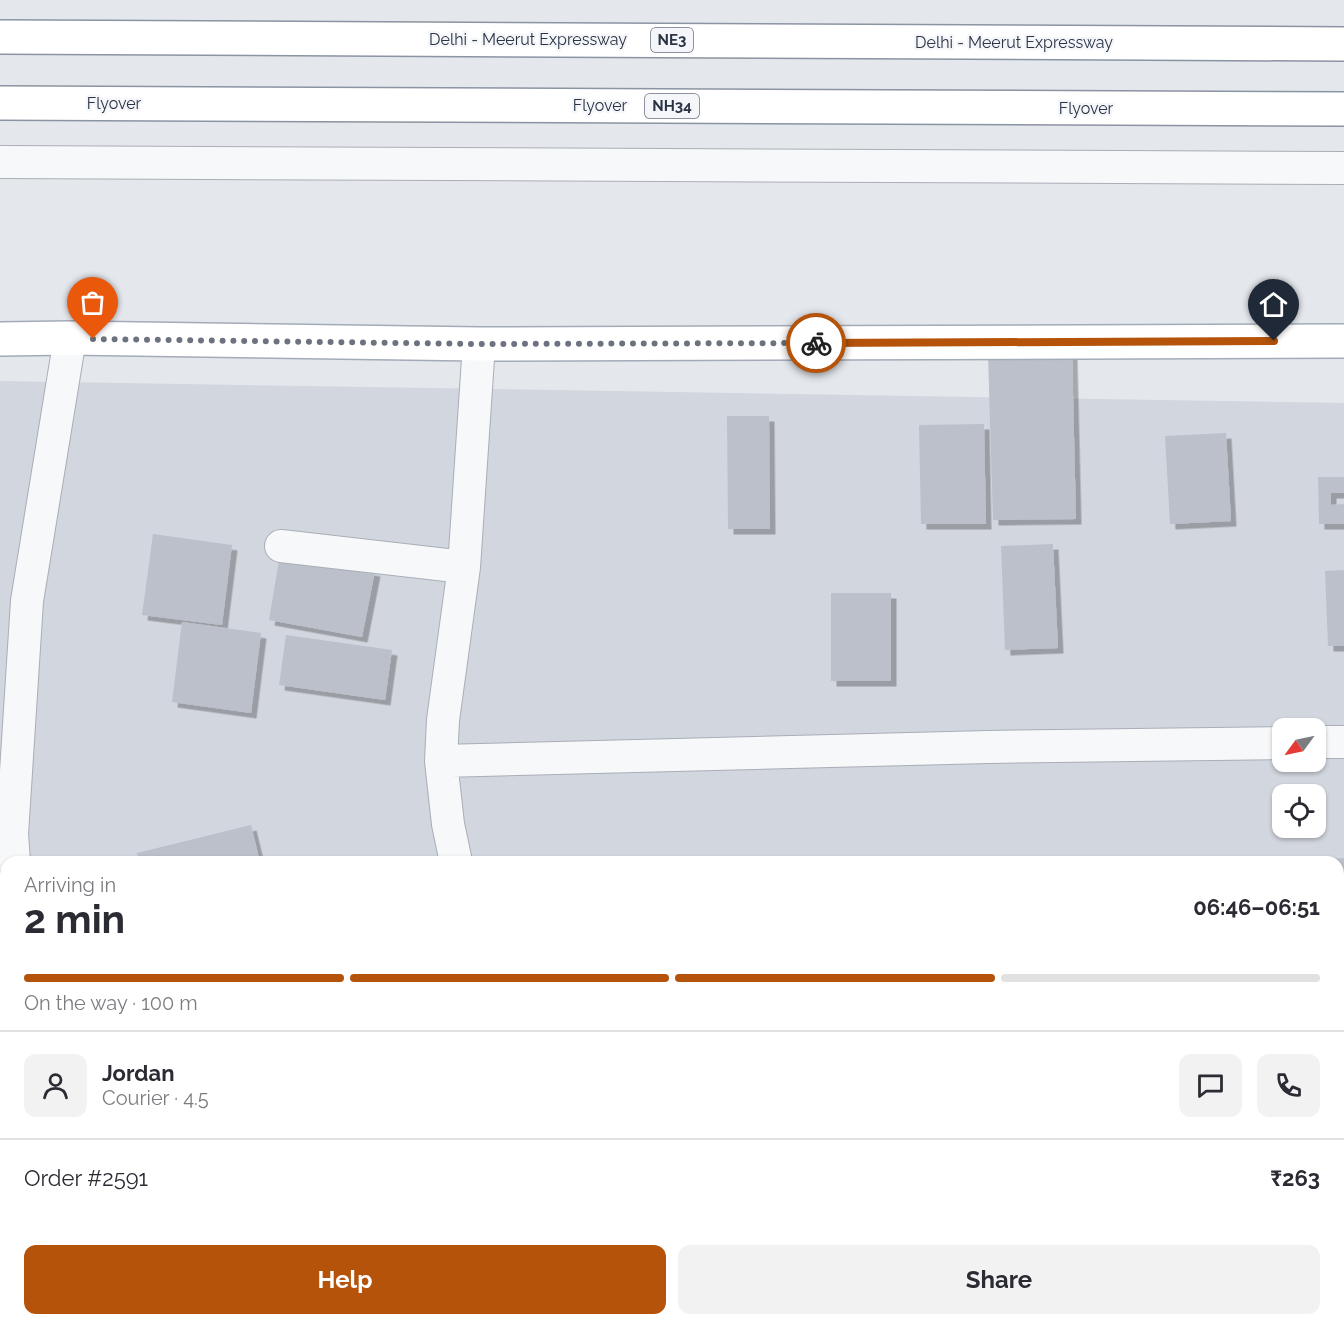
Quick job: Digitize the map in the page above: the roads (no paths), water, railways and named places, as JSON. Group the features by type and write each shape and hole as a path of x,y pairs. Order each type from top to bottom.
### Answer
{"main road":[{"name":"Delhi - Meerut Expressway","path":"0,37 1344,44"},
{"name":"Flyover","path":"0,103 1344,110"},
{"path":"0,339 479,344 1344,341"}],"street":[{"path":"0,162 1344,168"},
{"path":"14,856 12,834 27,601 70,338"},
{"path":"455,856 448,824 441,760 443,720 464,567 479,344"},
{"path":"281,546 464,567"},
{"path":"1326,742 1344,742"},
{"path":"441,760 1272,743"}]}
